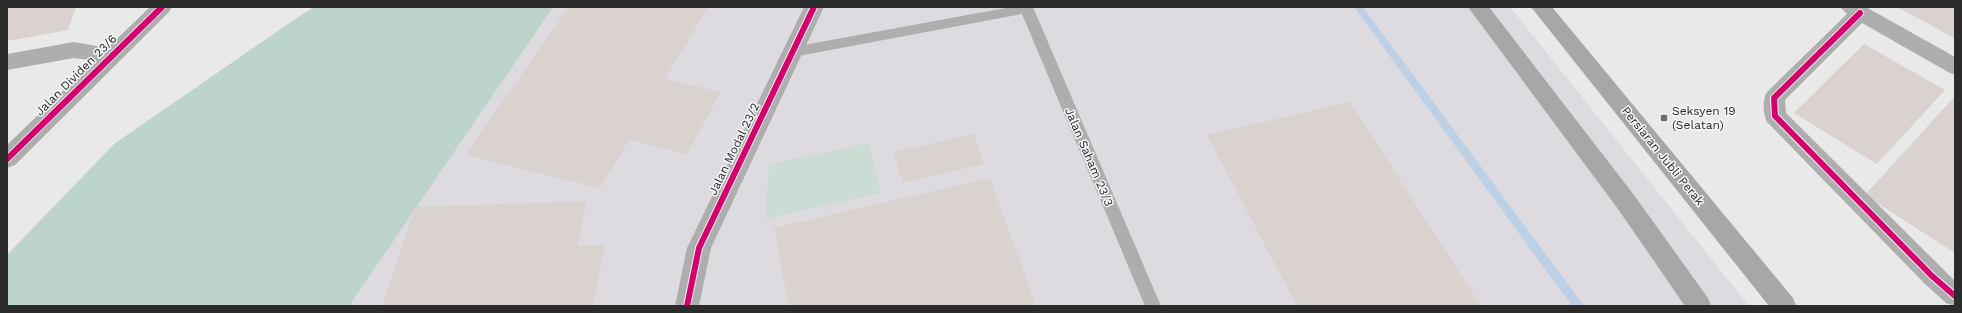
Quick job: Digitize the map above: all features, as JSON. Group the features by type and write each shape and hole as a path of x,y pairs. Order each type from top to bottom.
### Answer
{"main road":[{"path":"1478,7 1626,202 1699,306"},
{"name":"Persiaran Jubli Perak","path":"1541,7 1571,42 1784,306"}],"street":[{"name":"Jalan Dividen 23/6","path":"7,159 112,54 162,7"},
{"name":"Jalan Modal 23/2","path":"687,306 699,248 814,7"},
{"path":"1955,67 1855,10 1774,98 1775,116 1932,276 1955,296"},
{"path":"7,62 74,50 112,54"}],"lane":[{"path":"793,52 1026,8"},
{"name":"Jalan Saham 23/3","path":"1026,8 1153,306"}],"shaded area":[{"path":"551,7 1510,7 1749,306 349,306"},
{"path":"869,143 881,193 765,219 769,164"}],"green space":[{"path":"315,7 553,7 349,306 7,306 7,255 114,144 304,13"}],"building":[{"path":"7,7 76,7 68,30 7,41"},
{"path":"569,7 708,7 665,79 721,92 687,154 629,140 600,188 465,155"},
{"path":"1897,7 1955,7 1955,39 1931,25"},
{"path":"1864,44 1945,90 1877,164 1794,113"},
{"path":"1955,96 1955,253 1865,195"},
{"path":"1350,102 1481,306 1297,306 1207,135"},
{"path":"974,134 984,164 902,183 894,152"},
{"path":"990,178 1036,306 789,306 774,228"},
{"path":"587,201 577,246 605,245 593,306 382,306 415,207"}],"waterway":[{"path":"1358,7 1578,306"}],"cycle path":[{"path":"7,159 162,7"},
{"path":"687,306 699,248 814,7"},
{"path":"1860,13 1774,98 1775,116 1932,276 1955,296"}],"place":[{"name":"Seksyen 19 (Selatan)","path":"1664,118"}]}
